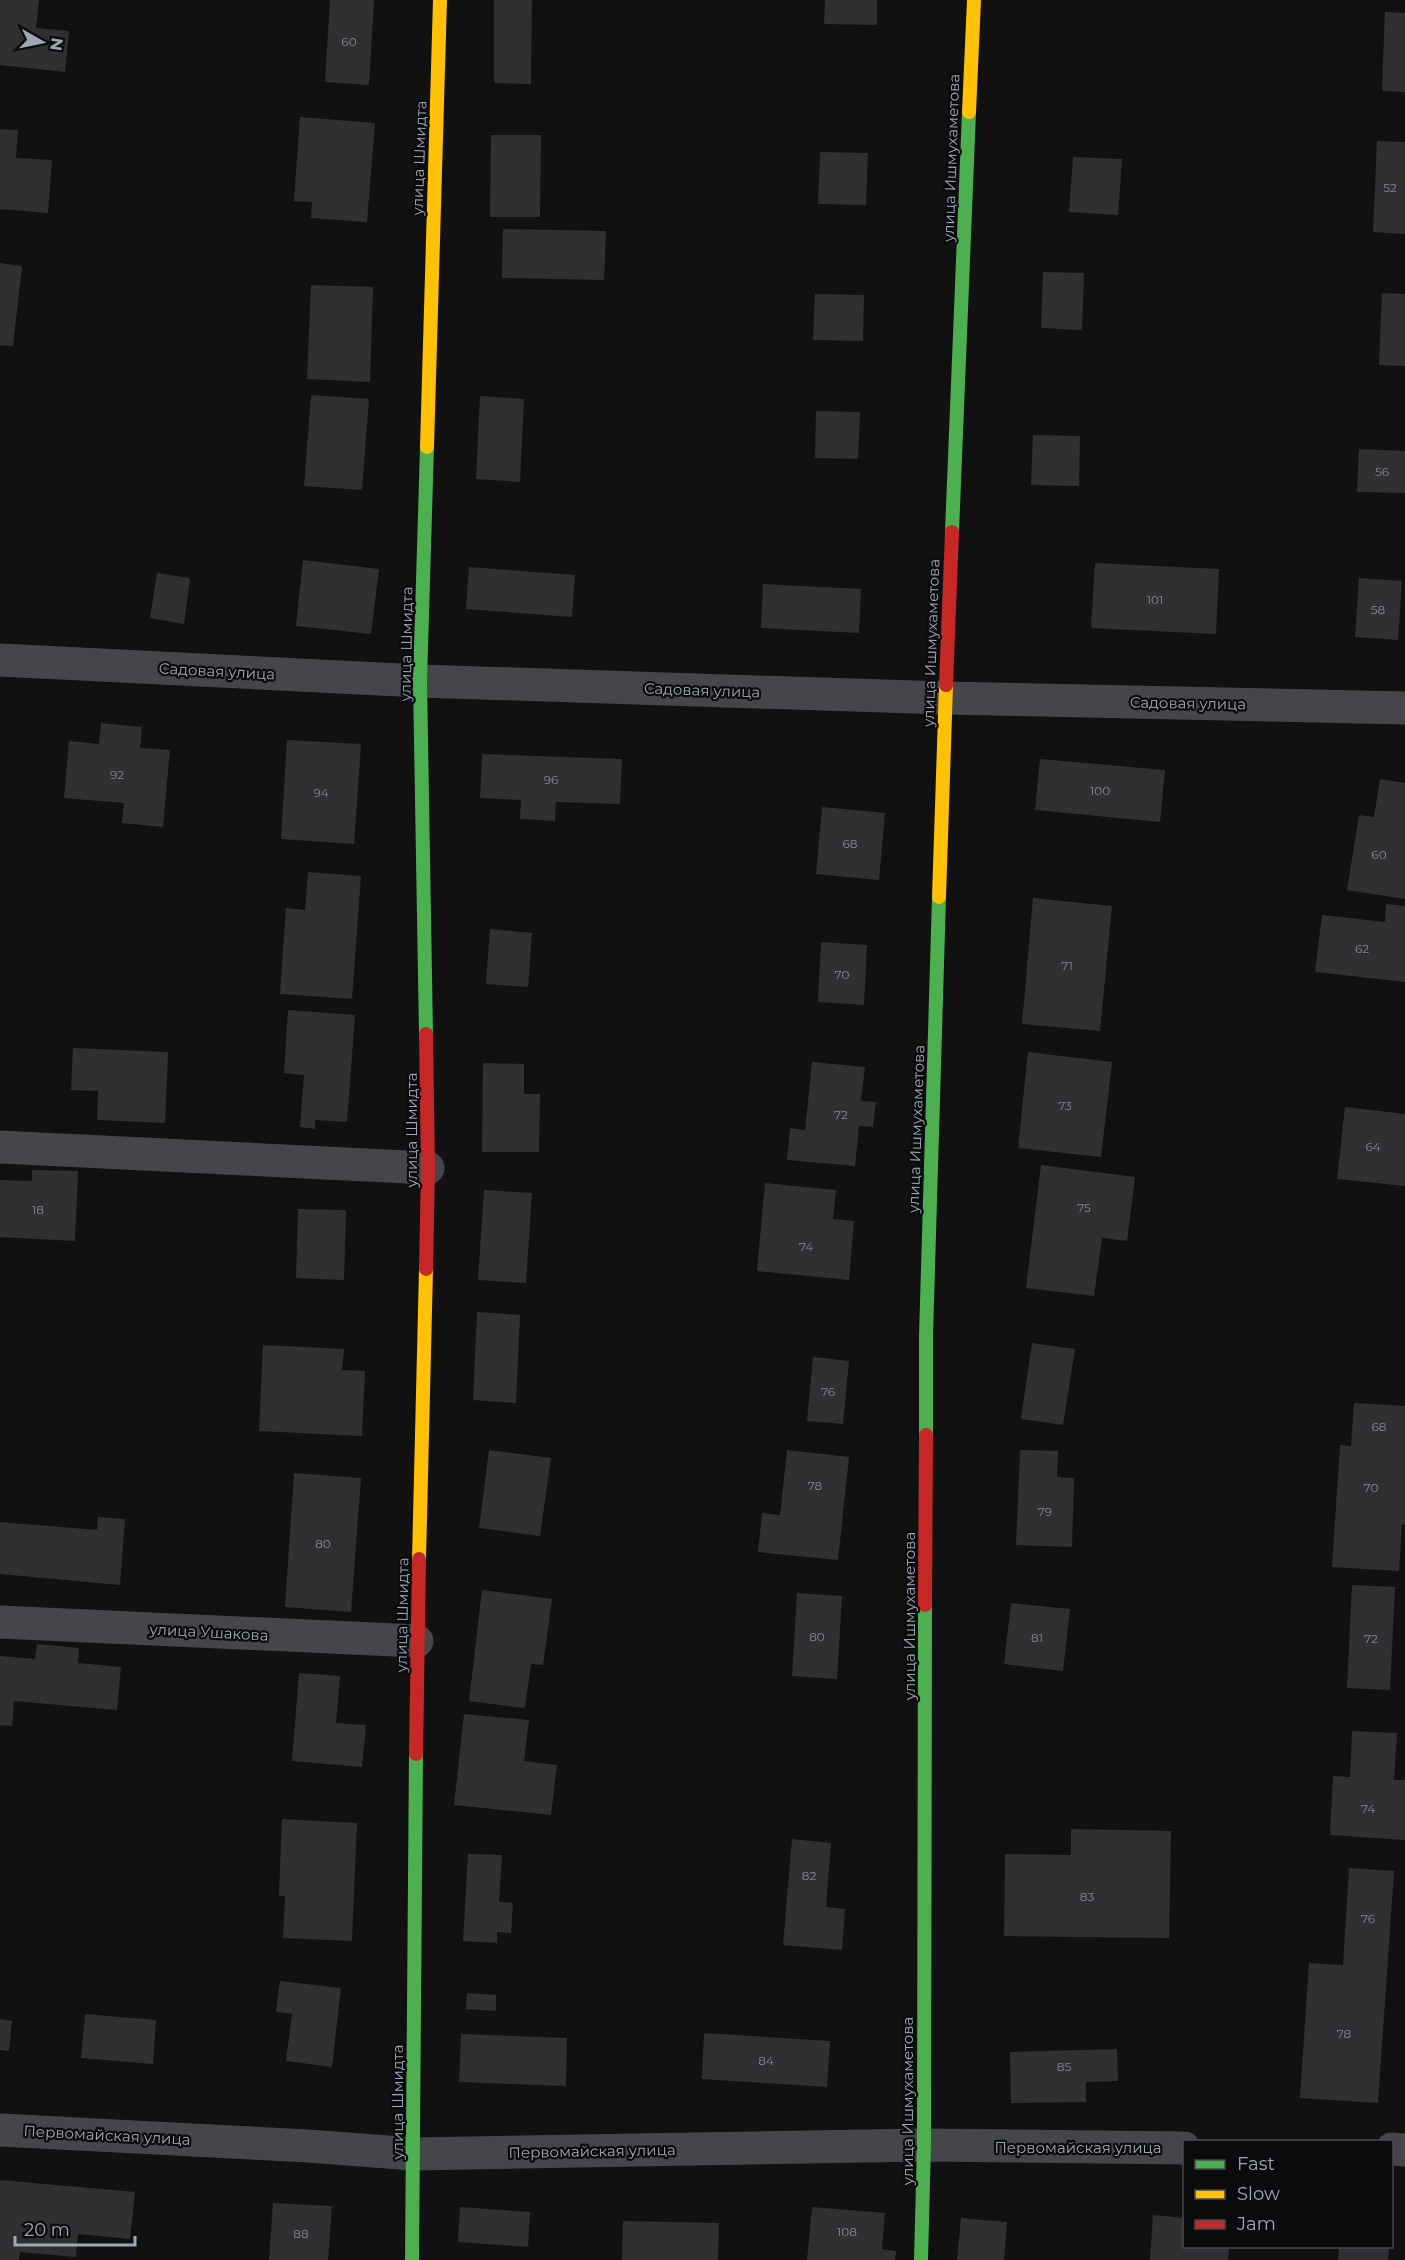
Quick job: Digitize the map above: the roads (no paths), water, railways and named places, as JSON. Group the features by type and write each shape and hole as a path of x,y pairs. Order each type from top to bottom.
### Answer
{"street":[{"name":"улица Шмидта","path":"412,2260 417,1641 428,1168 420,681 440,0"},
{"name":"улица Ишмухаметова","path":"921,2260 924,2145 926,1336 945,698 974,0"},
{"name":"Садовая улица","path":"0,660 420,681 945,698 1405,708"},
{"path":"0,1147 428,1168"},
{"name":"улица Ушакова","path":"0,1622 417,1641"},
{"name":"Первомайская улица","path":"0,2130 308,2146 414,2154 924,2145 1183,2148"}]}
